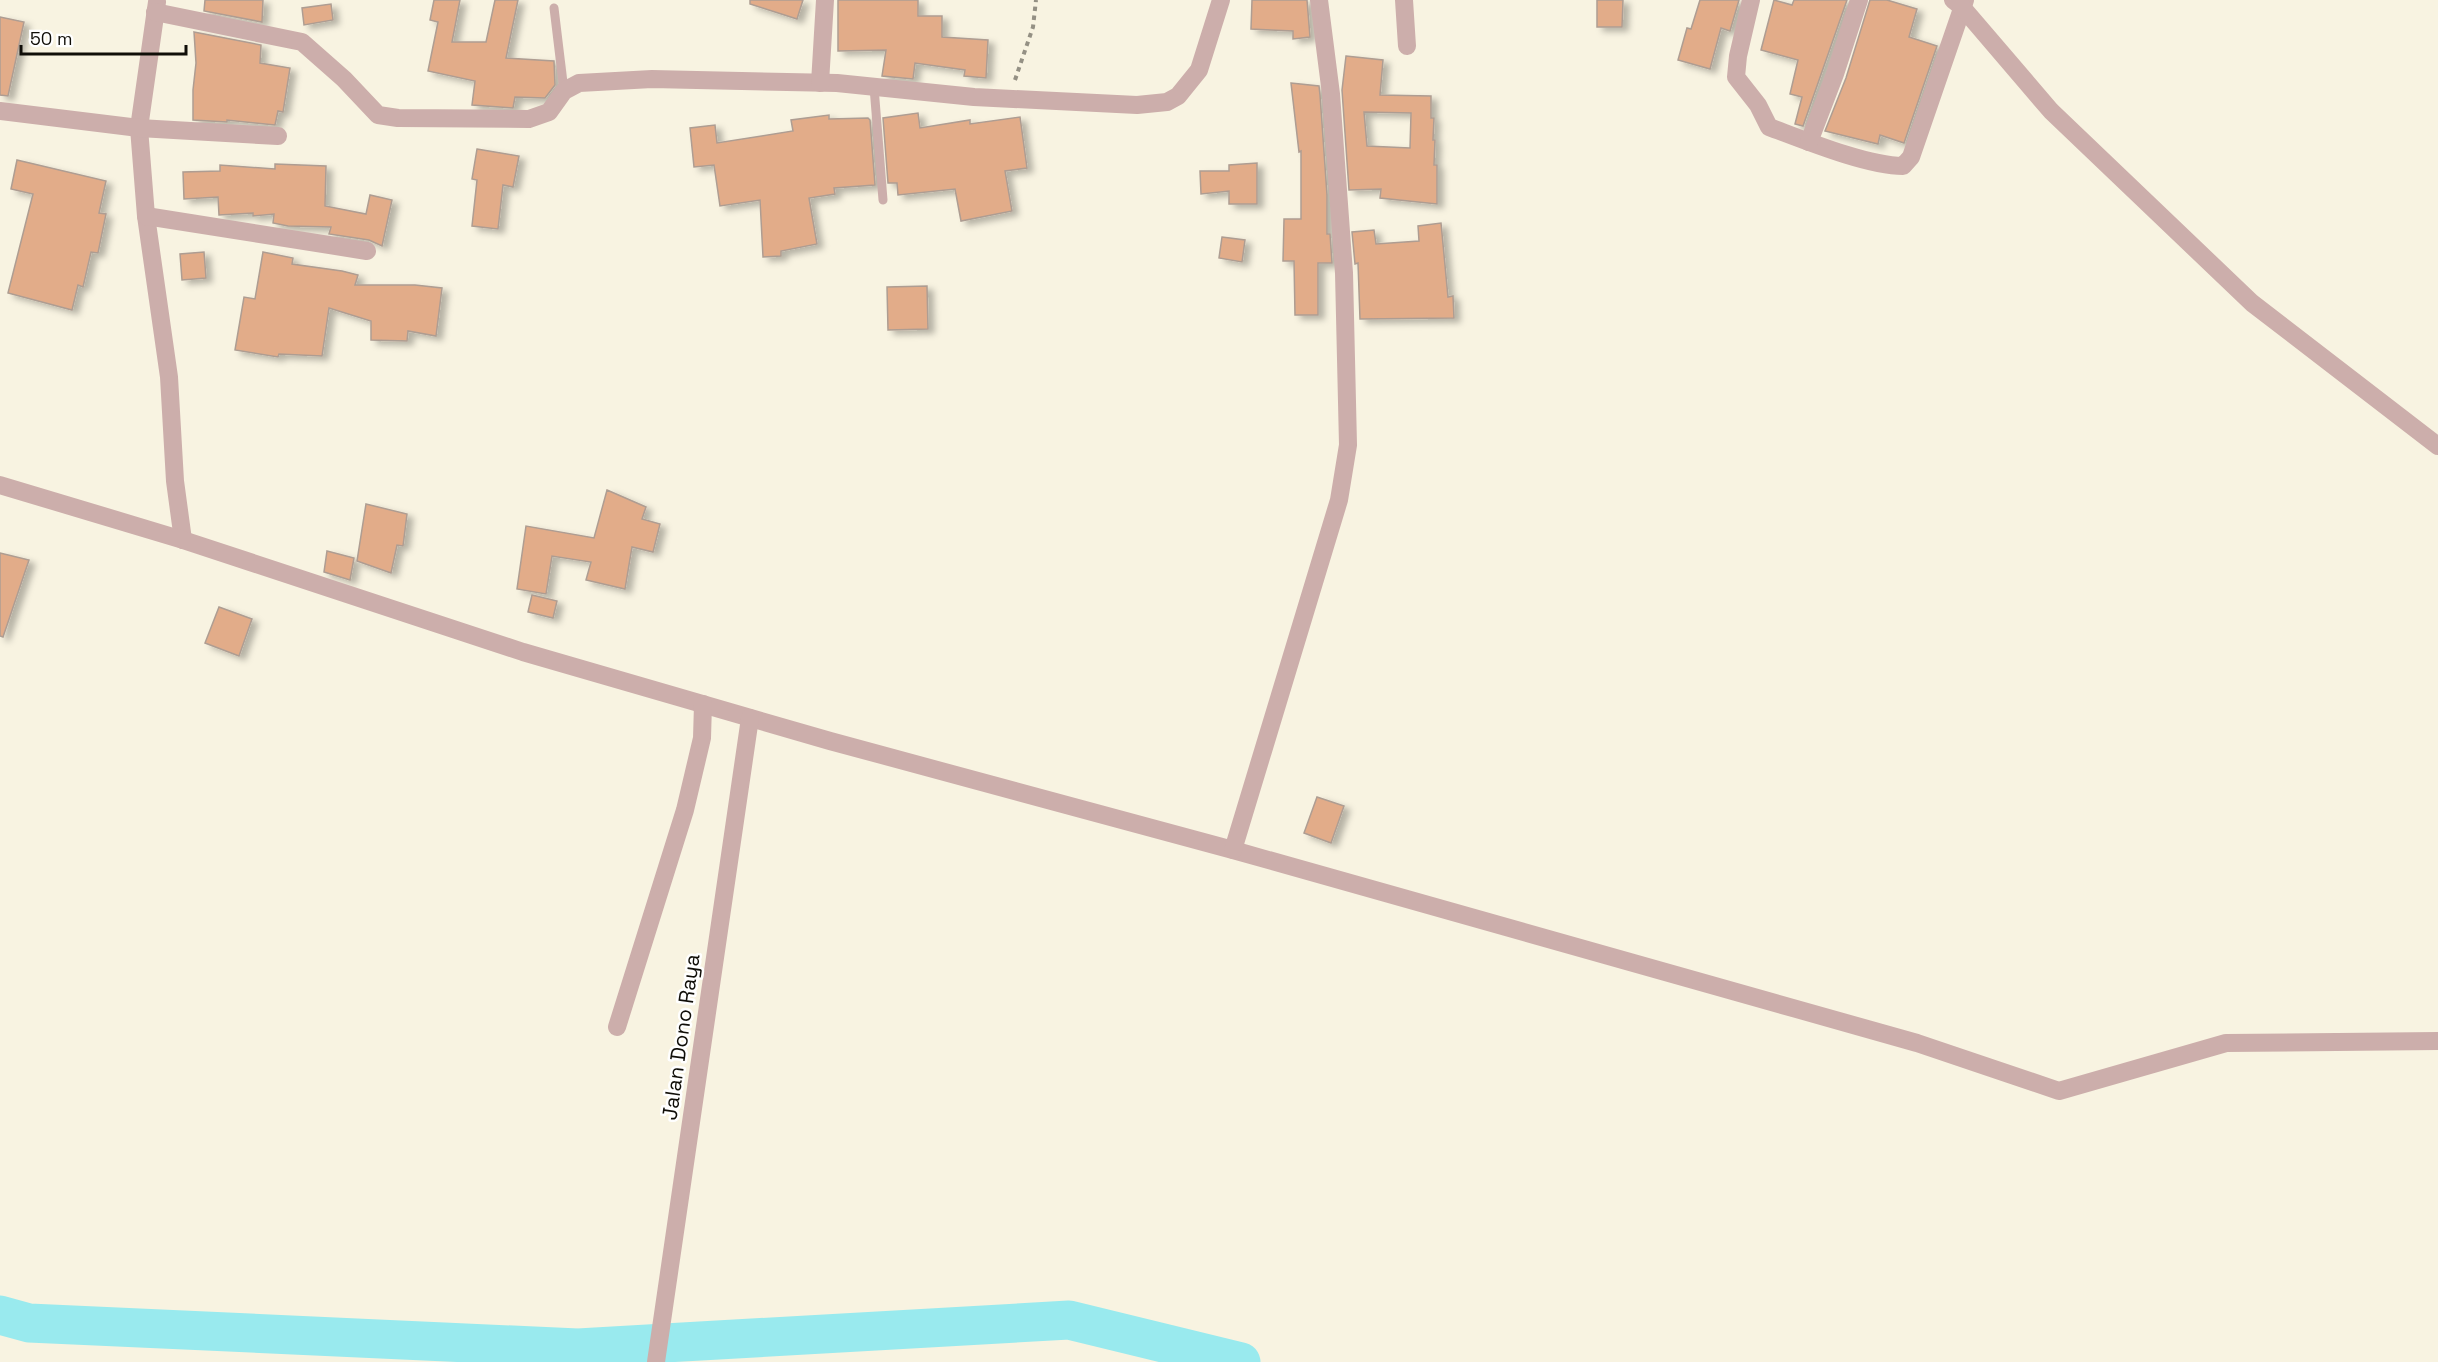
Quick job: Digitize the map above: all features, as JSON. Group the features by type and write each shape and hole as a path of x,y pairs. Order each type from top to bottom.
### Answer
{"street":[{"path":"820,83 825,0"},
{"path":"183,540 175,480 169,377 146,216 139,128 156,6 302,42 344,79 378,115 529,119 549,112 564,91 579,82 652,79 820,83 1009,99 1137,105 1167,102 1178,96 1199,70 1221,0"},
{"path":"1233,850 1339,500 1348,445 1344,273 1331,94 1320,0"},
{"path":"1404,0 1407,46"},
{"path":"1751,0 1738,56 1736,77 1758,105 1769,127 1809,142 1891,166 1903,166 1911,157 1960,2"},
{"path":"1809,142 1835,74 1859,0"},
{"path":"1960,2 2051,111 2252,303 2438,446"},
{"path":"0,111 139,128 278,136"},
{"path":"146,216 367,251"},
{"path":"0,485 183,540 523,652 703,705 1233,850 1917,1043 2059,1091 2226,1043 2438,1041"},
{"path":"617,1027 685,810 702,738 703,705"},
{"name":"Jalan Dono Raya","path":"656,1362 750,718"}],"lane":[{"path":"554,8 564,91"},
{"path":"873,87 883,200"}],"path":[{"path":"1009,99 1033,27 1036,0"}],"building":[{"path":"205,0 263,0 262,22 204,11"},
{"path":"434,0 460,0 452,42 486,42 495,0 518,0 506,58 554,61 555,85 545,98 515,97 513,108 472,105 475,81 428,71 438,22 430,20"},
{"path":"750,0 803,0 797,19 750,4"},
{"path":"838,0 918,0 918,16 942,16 942,37 988,40 986,78 964,76 965,70 915,63 913,79 882,76 886,50 838,51"},
{"path":"1252,0 1307,0 1310,37 1293,39 1293,31 1251,29"},
{"path":"1597,0 1623,0 1622,27 1597,27"},
{"path":"1700,0 1739,0 1730,31 1721,28 1710,69 1678,60 1687,28 1691,29"},
{"path":"1774,0 1792,5 1794,0 1847,0 1803,126 1795,124 1802,97 1790,94 1798,60 1761,50"},
{"path":"1870,0 1887,0 1917,9 1909,37 1937,46 1904,143 1880,135 1878,144 1825,131 1846,78"},
{"path":"331,4 333,20 304,25 302,8"},
{"path":"0,17 24,22 8,96 0,95"},
{"path":"194,32 261,45 260,63 290,68 283,112 278,111 275,125 227,120 227,122 193,120 196,63"},
{"path":"1346,56 1383,60 1380,95 1431,96 1431,118 1434,118 1433,140 1435,140 1434,165 1437,165 1437,204 1380,198 1381,189 1349,190 1342,90","holes":["1364,112 1411,113 1410,148 1367,146"]},
{"path":"1291,83 1319,86 1327,195 1327,234 1330,234 1332,263 1318,263 1318,315 1295,315 1294,261 1283,261 1284,219 1301,219 1301,151 1299,152"},
{"path":"918,113 920,128 970,120 970,124 1020,117 1027,168 1005,171 1012,211 961,221 955,189 898,195 897,183 888,183 883,118"},
{"path":"829,115 829,119 868,118 870,120 875,185 834,188 835,194 809,198 817,244 781,251 781,256 763,257 760,200 720,206 714,165 694,167 690,128 715,125 717,143 793,131 791,120"},
{"path":"477,149 519,156 513,187 503,185 498,229 472,226 477,180 472,179"},
{"path":"17,160 106,181 99,213 106,214 98,253 91,252 83,287 78,285 72,310 8,293 33,194 11,189"},
{"path":"1257,163 1257,204 1229,204 1229,191 1201,194 1200,171 1229,171 1229,165"},
{"path":"275,164 326,166 325,206 366,214 370,195 392,200 382,246 369,240 329,234 331,227 288,226 273,223 274,214 219,215 218,197 184,199 183,172 220,171 220,165 275,169"},
{"path":"1441,223 1448,297 1453,296 1454,318 1360,319 1358,263 1355,264 1352,232 1374,230 1376,244 1419,241 1418,226"},
{"path":"1222,237 1245,240 1242,262 1219,258"},
{"path":"204,252 206,278 182,280 180,254"},
{"path":"263,252 293,258 292,264 358,275 355,285 415,285 442,288 436,336 408,331 407,341 371,340 371,321 329,308 322,356 279,354 278,357 235,350 244,297 255,299"},
{"path":"927,286 928,329 888,330 887,287"},
{"path":"607,490 646,507 642,519 660,524 653,552 632,547 625,589 586,580 591,562 552,556 546,594 517,589 526,526 594,538"},
{"path":"366,504 407,514 403,546 397,545 391,573 357,561"},
{"path":"327,551 354,558 350,580 324,572"},
{"path":"0,553 29,560 3,637 0,636"},
{"path":"532,595 557,601 553,618 528,612"},
{"path":"219,607 252,619 239,656 205,643"},
{"path":"1317,797 1344,806 1331,843 1304,833"}],"waterway":[{"path":"0,1315 29,1323 578,1348 1069,1320 1241,1362"}]}
